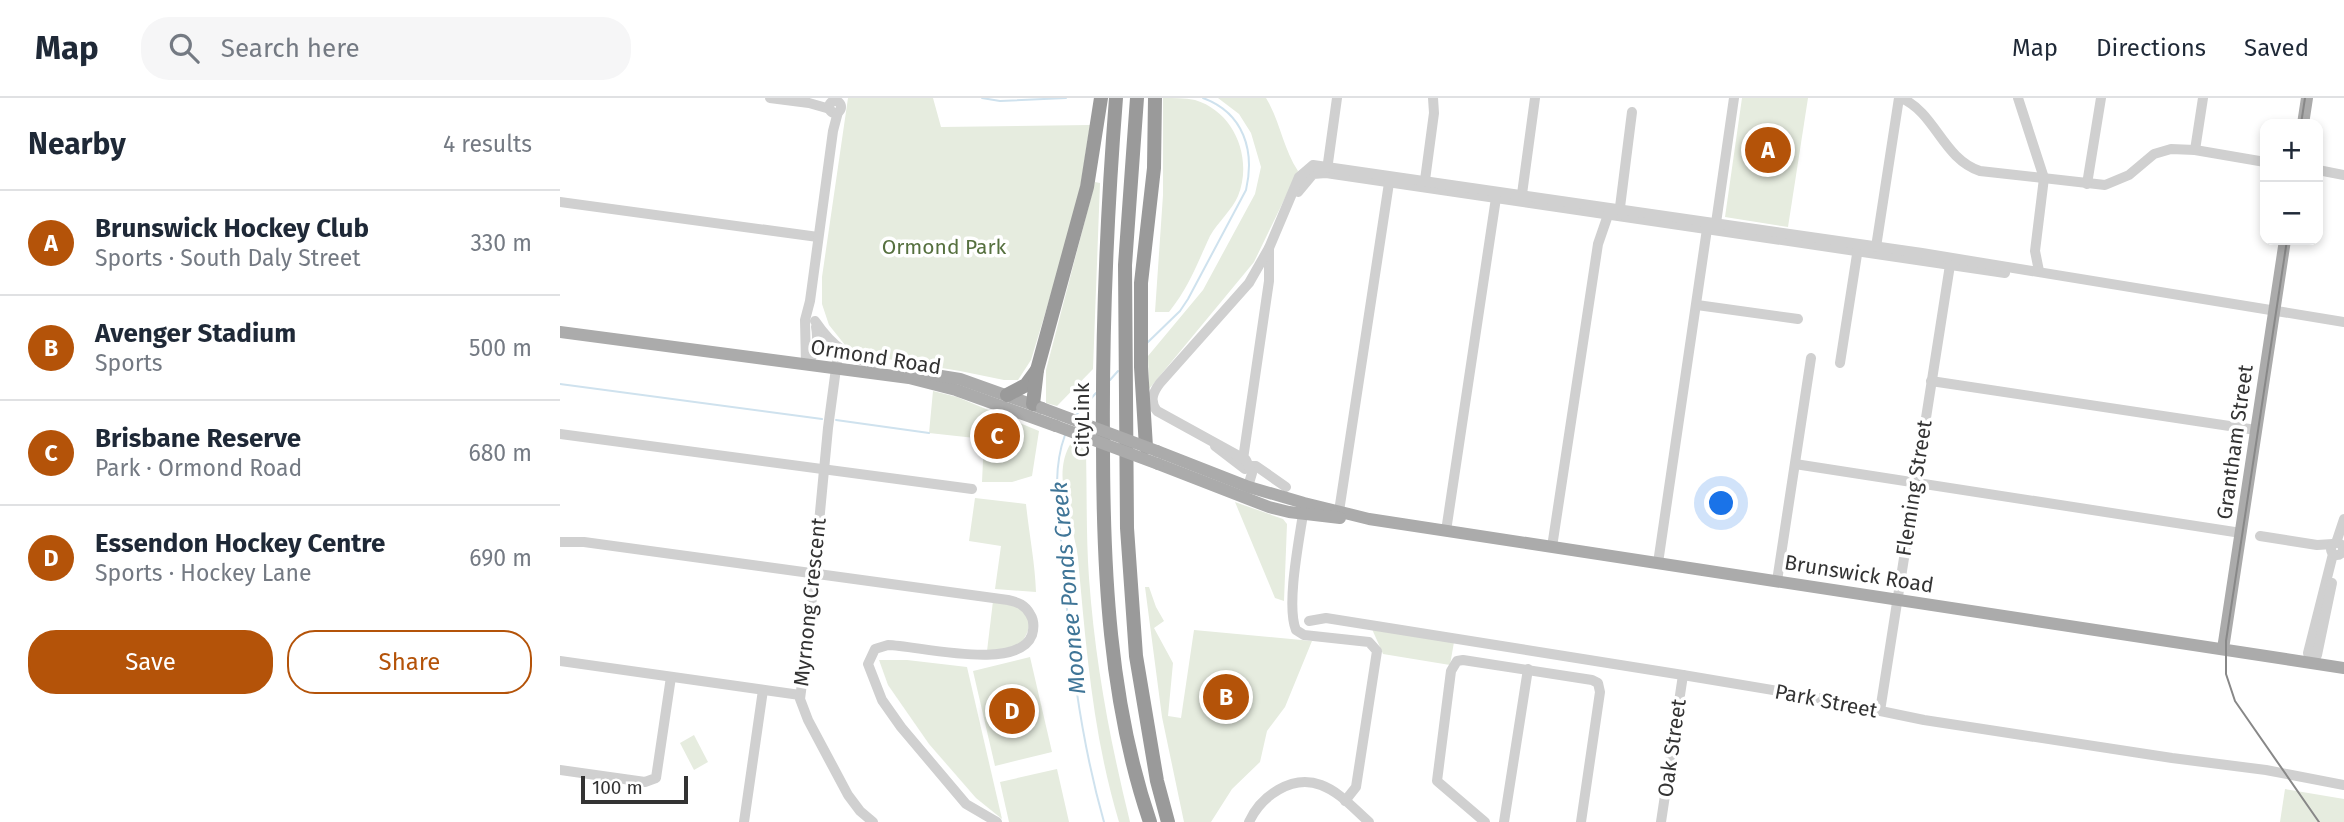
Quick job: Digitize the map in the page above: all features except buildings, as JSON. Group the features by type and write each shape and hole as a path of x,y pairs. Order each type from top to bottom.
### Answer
{"highway":[{"path":"1036,412 1037,370 1087,187 1101,98"},
{"name":"CityLink","path":"1116,98 1102,364 1103,516 1110,619 1123,713 1139,788 1150,822"},
{"name":"CityLink","path":"1137,98 1125,265 1127,515 1133,633 1157,781 1168,822"},
{"path":"1144,451 1141,283 1153,181 1155,98"},
{"path":"1007,395 1026,385 1037,370"},
{"path":"1139,788 1139,822"}],"main road":[{"path":"2304,119 2307,98"},
{"name":"Grantham Street","path":"2223,649 2284,245"},
{"name":"Ormond Road","path":"560,324 807,360 928,382 1036,412 1144,451 1247,493"},
{"name":"Ormond Road","path":"560,332 807,360"},
{"name":"Ormond Road","path":"837,365 881,367 960,380 1007,395 1036,412"},
{"name":"Brunswick Road","path":"1247,493 1303,509 2344,668"}],"street":[{"path":"770,98 834,104 810,301 804,320 807,360"},
{"path":"1327,169 1337,98"},
{"path":"1425,180 1434,113 1433,98"},
{"path":"1522,194 1535,98"},
{"path":"1716,223 1734,98"},
{"path":"1875,247 1900,98 1919,110 1958,160 1980,171 2105,185 2122,180 2146,159 2162,150 2195,150 2260,161"},
{"path":"2018,98 2044,178 2034,271"},
{"path":"2087,184 2101,98"},
{"path":"2195,150 2203,98"},
{"path":"1619,213 1632,112"},
{"path":"1286,487 1255,466 1157,411 1153,398 1160,383 1249,283 1269,247 1301,174 1313,165 1390,183 1522,194 1707,229 1858,248 1875,247 2344,322"},
{"path":"1327,169 1425,180 1496,198 1602,214 1619,213 1716,223 1950,265 2061,281 2079,280"},
{"path":"2323,171 2344,175"},
{"path":"1339,514 1390,183"},
{"path":"1446,531 1496,198"},
{"path":"560,202 818,237"},
{"path":"1552,547 1602,214"},
{"path":"1658,563 1707,229"},
{"path":"1247,493 1252,473 1245,462 1269,281 1269,247"},
{"path":"1840,363 1858,248"},
{"name":"Fleming Street","path":"1880,711 1950,265"},
{"path":"807,360 818,337 810,301"},
{"path":"1697,305 1798,320"},
{"path":"815,321 825,336 849,356 881,367"},
{"path":"1777,581 1811,358"},
{"name":"Myrnong Crescent","path":"837,365 800,695 808,720 848,795 873,822"},
{"path":"1931,381 2256,430"},
{"path":"560,434 972,489"},
{"path":"1795,464 2241,533"},
{"path":"1303,509 1295,570 1293,621 1299,633 1369,642 1377,651 1356,787 1345,801"},
{"path":"2311,663 2308,653 2339,548 2344,519"},
{"path":"2260,536 2339,548"},
{"path":"560,542 584,542 1017,601 1027,609 1032,618 1031,636 1027,644 1018,650 1004,655 987,656 888,645 875,649 868,664 882,700 901,727 966,804 997,822"},
{"name":"Park Street","path":"1309,621 1326,618 1683,675 1880,711 2159,756 2266,770 2344,785"},
{"path":"1485,822 1437,781 1451,671 1455,664 1467,659 1598,683 1600,692 1581,822"},
{"path":"560,661 800,695"},
{"path":"1504,822 1528,669"},
{"name":"Oak Street","path":"1661,822 1683,675"},
{"path":"560,770 645,782 653,780 657,774 671,677"},
{"path":"744,822 763,690"},
{"path":"1249,822 1260,805 1276,790 1297,783 1319,784 1345,801 1369,822"}],"green space":[{"name":"Ormond Park","path":"848,98 933,98 941,127 1090,125 1077,208 1031,360 1018,380 1004,380 869,356 845,345 829,325 822,304 822,277"},
{"path":"1163,98 1195,100 1221,115 1237,139 1243,167 1238,196 1210,236 1182,293 1169,312 1155,312 1163,195"},
{"path":"1218,98 1266,98 1298,171 1254,262 1149,389 1148,356 1203,290 1255,194 1261,167 1251,133 1239,114"},
{"path":"1742,98 1808,98 1788,227 1725,217"},
{"path":"1095,182 1100,183 1093,369 1057,406 1046,403 1046,370"},
{"path":"933,391 957,397 1039,431 1032,476 1012,482 982,482 984,439 929,433"},
{"path":"1071,443 1086,449 1088,562 1095,640 1110,731 1130,822 1119,822 1097,724 1078,558 1063,485 1065,456"},
{"path":"975,498 1026,504 1036,592 995,589 1001,546 969,541"},
{"path":"1235,502 1283,519 1287,524 1284,601 1275,598"},
{"path":"1145,587 1149,587 1164,621 1154,628 1173,663 1168,716 1181,718 1194,630 1312,641 1285,707 1267,731 1260,762 1232,789 1211,822 1184,822 1162,717"},
{"path":"993,601 1013,606 1026,614 1029,627 1019,646 987,651"},
{"path":"1372,629 1454,642 1450,665 1383,654"},
{"path":"1030,657 1052,752 995,766 973,671"},
{"path":"879,660 907,660 967,667 1002,819 976,798 929,744 888,685"},
{"path":"694,735 708,762 694,770 680,743"},
{"path":"1057,769 1069,822 1009,822 1000,782"},
{"path":"2285,789 2344,799 2344,822 2280,822"}],"waterway":[{"name":"Moonee Ponds Creek","path":"982,98 1000,101 1066,98"},
{"name":"Moonee Ponds Creek","path":"1147,343 1180,311 1188,299 1246,190 1249,161 1243,135 1228,113 1203,98"},
{"name":"Moonee Ponds Creek","path":"1110,380 1118,371"},
{"path":"560,384 822,419"},
{"name":"Moonee Ponds Creek","path":"1076,415 1096,393"},
{"path":"836,420 929,433"},
{"name":"Moonee Ponds Creek","path":"1065,435 1058,464 1057,493 1068,620 1082,722 1104,822"}],"tram line":[{"path":"2302,119 2305,98"},
{"path":"2286,245 2226,641 2226,674 2235,701 2319,822"}],"place":[{"name":"Brunswick Hockey Club","path":"1768,150"},
{"name":"Brisbane Reserve","path":"997,436"},
{"name":"Avenger Stadium","path":"1226,697"},
{"name":"Essendon Hockey Centre","path":"1012,711"}]}
